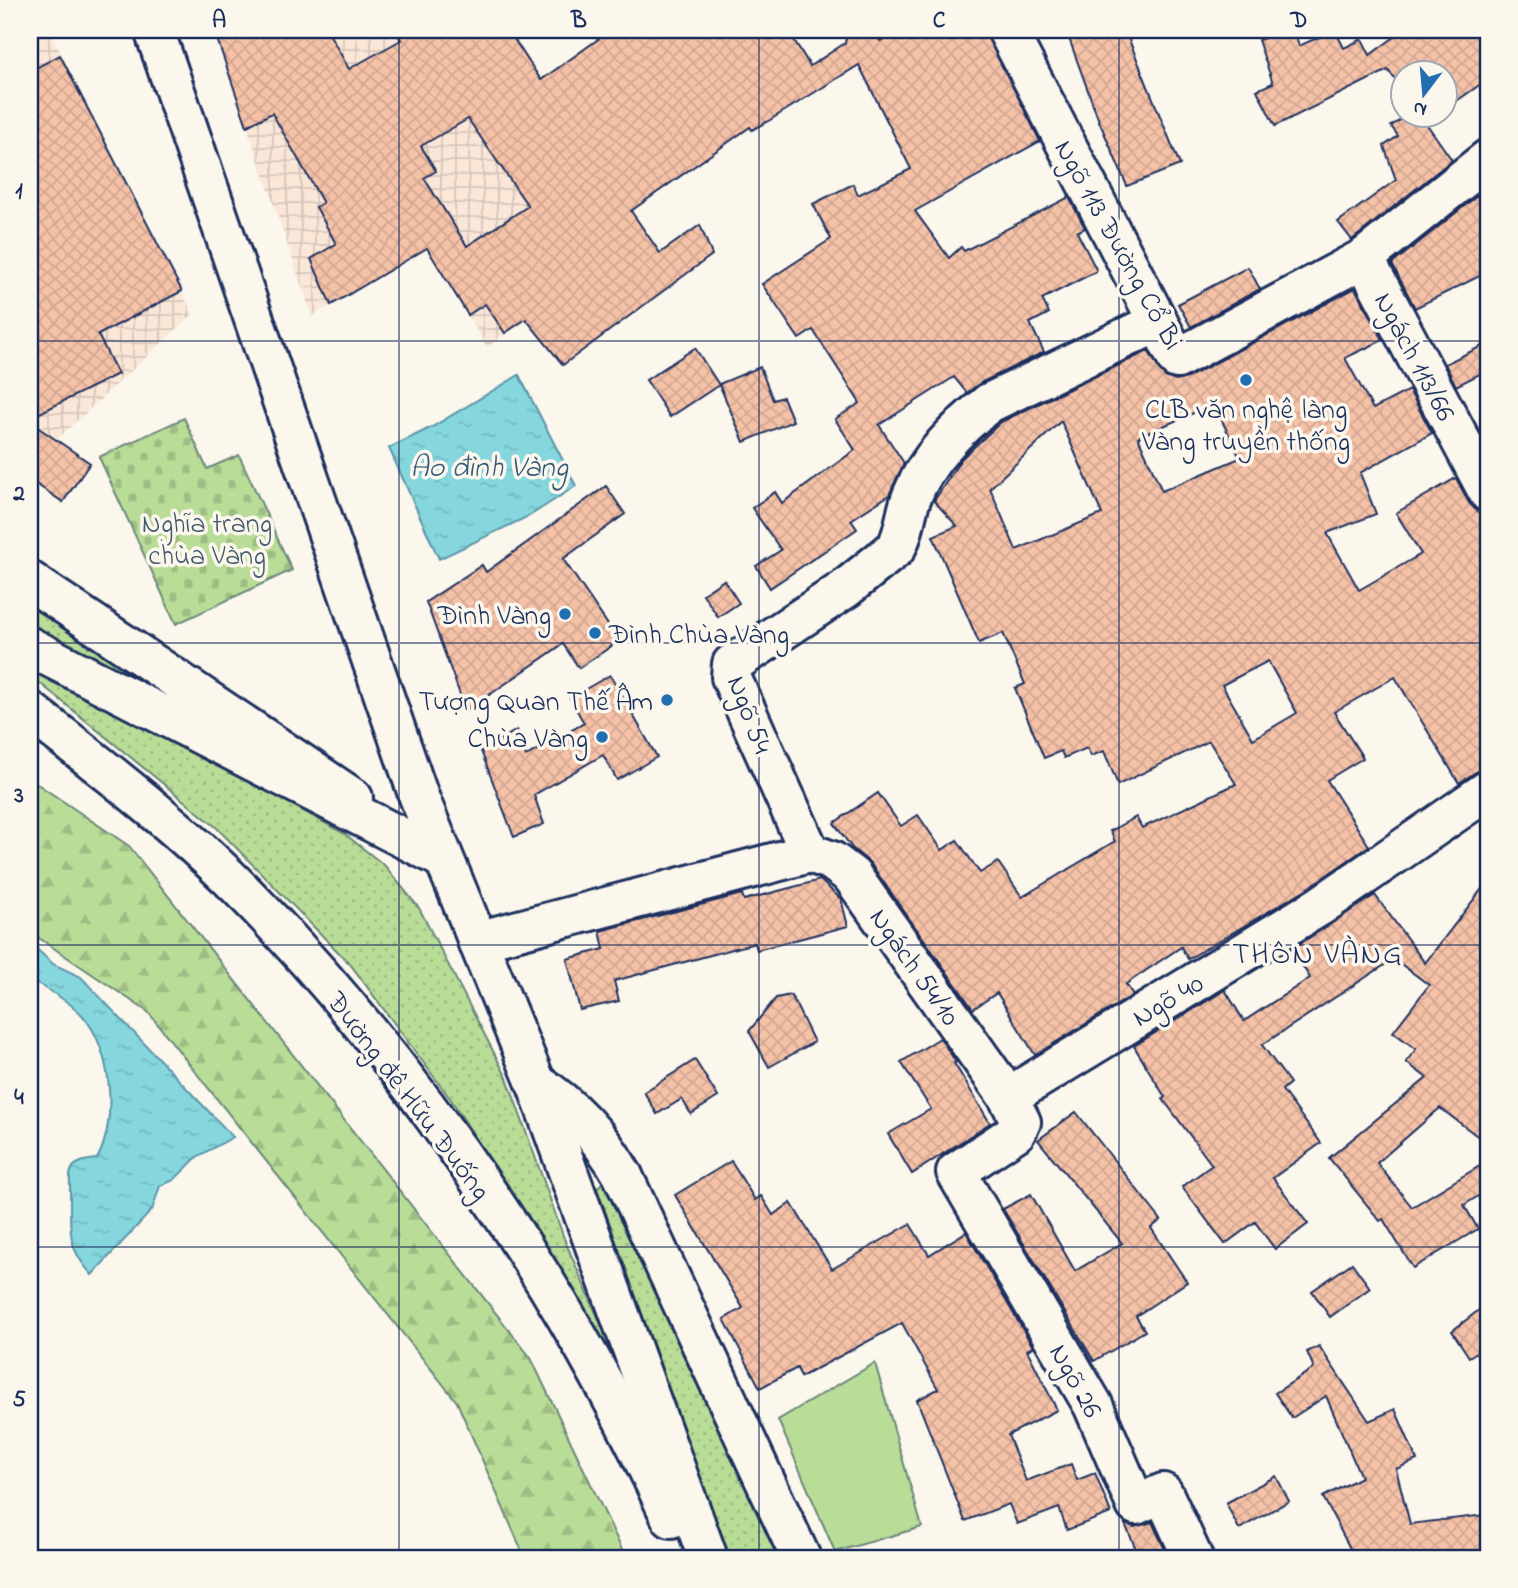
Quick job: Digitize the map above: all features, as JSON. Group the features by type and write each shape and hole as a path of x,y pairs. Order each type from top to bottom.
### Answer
{"street":[{"path":"154,30 442,858 536,1083 708,1558"},
{"name":"Ngõ 113 Đường Cổ Bi","path":"1007,30 1177,359 1364,258 1488,159"},
{"name":"Ngách 113/66","path":"1364,258 1488,492"},
{"name":"Ngõ 54","path":"810,853 732,677 732,664 845,589 896,548 902,539 913,494 949,439 965,422 989,403 1158,321"},
{"path":"30,581 442,858"},
{"path":"30,647 442,858"},
{"name":"Đường đê Hữu Đuống","path":"30,711 154,808 212,862 262,911 369,1033 467,1166 555,1301 597,1372 689,1558"},
{"name":"Ngõ 40","path":"1008,1097 1320,906 1488,790"},
{"path":"477,941 810,853"},
{"name":"Ngách 54/10","path":"810,853 832,861 852,876 1008,1097"},
{"path":"536,1083 583,1119 606,1147 623,1176 801,1558"},
{"name":"Ngõ 26","path":"1008,1097 1021,1122 1016,1132 956,1172 1093,1405 1136,1505 1163,1493 1193,1558"}],"shaded area":[{"path":"30,30 49,30 193,314 56,440 30,422"},
{"path":"214,30 508,30 679,280 563,365 526,319 487,347 427,249 312,316"}],"green space":[{"name":"Nghĩa trang chùa Vàng","path":"184,418 207,469 239,455 292,570 176,624 99,457"},
{"path":"30,603 177,700 30,632"},
{"path":"30,660 345,834 385,866 419,908 507,1078 565,1241 622,1373 617,1379 564,1277 452,1101 350,964 216,827 30,675"},
{"path":"30,779 129,846 531,1358 626,1558 525,1558 457,1402 148,1012 30,932"},
{"path":"602,1183 780,1558 729,1558 597,1188"},
{"path":"875,1363 922,1527 835,1552 778,1420"}],"water":[{"name":"Ao đình Vàng","path":"519,375 576,486 531,515 439,559 389,448 432,427"},
{"path":"30,943 53,964 81,977 233,1137 197,1157 174,1180 160,1186 152,1210 92,1275 78,1257 72,1240 70,1176 74,1166 97,1159 104,1143 109,1106 106,1066 93,1030 83,1016 66,1001 30,979"}],"building":[{"path":"214,30 327,30 349,69 401,40 395,30 508,30 541,80 611,30 788,30 810,66 845,43 848,30 875,30 880,41 905,30 985,30 1040,141 915,211 949,258 961,247 964,251 1069,197 1085,228 1077,232 1097,271 1042,299 1049,313 1030,323 1044,352 980,383 967,393 954,377 879,425 904,463 889,495 851,520 857,529 770,588 756,566 781,550 752,508 775,492 782,503 855,450 835,419 860,403 813,330 799,339 762,284 831,239 813,204 853,184 858,195 911,169 859,65 770,120 752,130 750,127 631,211 660,253 700,225 712,255 563,365 526,319 505,333 485,304 468,315 427,248 331,305 311,259 336,244 316,207 323,203 272,113 247,126","holes":["468,119 528,206 467,246 424,178 436,171 421,146"]},
{"path":"1066,30 1125,30 1180,165 1127,186 1099,121"},
{"path":"1294,30 1299,46 1335,30 1344,48 1362,39 1370,55 1404,30 1488,30 1488,79 1458,100 1458,60 1388,60 1388,70 1275,126 1257,90 1273,83 1258,40"},
{"path":"60,55 182,291 98,335 118,374 30,418 30,71"},
{"path":"1394,130 1431,130 1452,160 1352,240 1338,222 1396,180 1384,146 1398,136"},
{"path":"1488,187 1488,272 1415,308 1392,264"},
{"path":"1248,267 1260,289 1191,327 1178,304"},
{"path":"1355,288 1383,340 1345,358 1373,409 1409,390 1432,433 1360,473 1376,514 1327,533 1359,590 1421,554 1396,513 1456,478 1469,503 1477,511 1488,514 1488,768 1459,783 1395,677 1334,712 1363,758 1327,780 1369,846 1308,888 1188,959 1181,947 1126,984 1133,995 1035,1055 997,993 973,1009 870,863 852,848 834,823 878,793 901,826 918,815 942,850 957,840 980,873 998,862 1022,897 1115,841 1110,831 1136,817 1142,828 1236,784 1209,741 1118,785 1104,751 1091,756 1087,748 1064,758 1061,751 1044,758 1015,688 1025,684 1003,633 979,643 933,536 957,526 934,501 961,459 1001,422 1148,351 1165,377 1176,381 1187,378","holes":["1214,404 1240,458 1162,491 1138,437","1061,421 1102,514 1016,550 990,488","1268,661 1297,713 1253,739 1222,685"]},
{"path":"1488,343 1488,370 1456,386 1445,364"},
{"path":"695,348 719,385 670,417 646,380"},
{"path":"760,367 773,400 783,397 793,421 744,442 719,384"},
{"path":"30,422 90,463 63,502 30,480"},
{"path":"606,486 625,514 563,559 619,641 579,668 563,644 466,711 426,602 482,565 486,572"},
{"path":"724,580 739,603 718,617 703,594"},
{"name":"Chùa Vàng","path":"610,675 657,757 617,780 603,755 534,795 544,824 514,837 481,751 517,730 526,756 584,723 570,698"},
{"path":"820,880 841,899 848,926 757,950 755,943 614,981 619,1001 580,1010 567,959 604,949 600,931 742,894 744,900"},
{"path":"1488,881 1488,1144 1440,1108 1377,1163 1412,1207 1488,1161 1488,1190 1464,1205 1478,1229 1413,1268 1383,1219 1380,1221 1329,1158 1427,1078 1406,1062 1416,1049 1393,1032 1429,985 1394,959 1262,1045 1290,1083 1282,1090 1321,1143 1273,1178 1308,1224 1275,1249 1255,1222 1225,1244 1182,1187 1212,1165 1163,1099 1165,1097 1134,1046 1225,990 1244,1021 1310,978 1292,949 1375,895 1425,963"},
{"path":"791,995 814,1042 769,1067 749,1031 776,998"},
{"path":"940,1038 990,1123 912,1174 888,1134 931,1109 901,1062"},
{"path":"695,1060 718,1097 691,1114 682,1099 657,1114 644,1092"},
{"path":"1076,1112 1161,1220 1151,1228 1187,1282 1136,1316 1145,1331 1094,1361 1003,1209 1031,1194 1075,1271 1122,1243 1038,1140"},
{"path":"731,1161 755,1200 761,1196 773,1215 791,1203 832,1269 910,1224 929,1255 966,1232 1033,1347 1027,1350 1057,1410 1008,1435 1026,1481 1071,1464 1077,1480 1095,1473 1111,1513 1067,1530 1059,1508 1017,1524 1009,1504 965,1521 917,1400 938,1389 902,1323 801,1377 797,1368 760,1388 724,1319 743,1308 675,1195"},
{"path":"1352,1263 1370,1288 1330,1317 1312,1291"},
{"path":"1488,1303 1488,1345 1469,1357 1452,1331"},
{"path":"1319,1346 1369,1421 1395,1409 1417,1460 1396,1469 1410,1524 1485,1515 1488,1558 1355,1558 1323,1497 1361,1477 1326,1396 1292,1418 1275,1393 1314,1368 1307,1352"},
{"path":"1276,1476 1289,1501 1239,1529 1226,1503"},
{"path":"1152,1522 1169,1558 1140,1558 1125,1524 1134,1527"}],"place":[{"name":"CLB văn nghệ làng Vàng truyền thống","path":"1246,380"},
{"name":"Đình Vàng","path":"565,614"},
{"name":"Đình Chùa Vàng","path":"595,633"},
{"name":"Tượng Quan Thế Âm","path":"667,700"},
{"name":"Chùa Vàng","path":"602,737"}],"district":[{"name":"THÔN VÀNG","path":"1318,953"}]}
